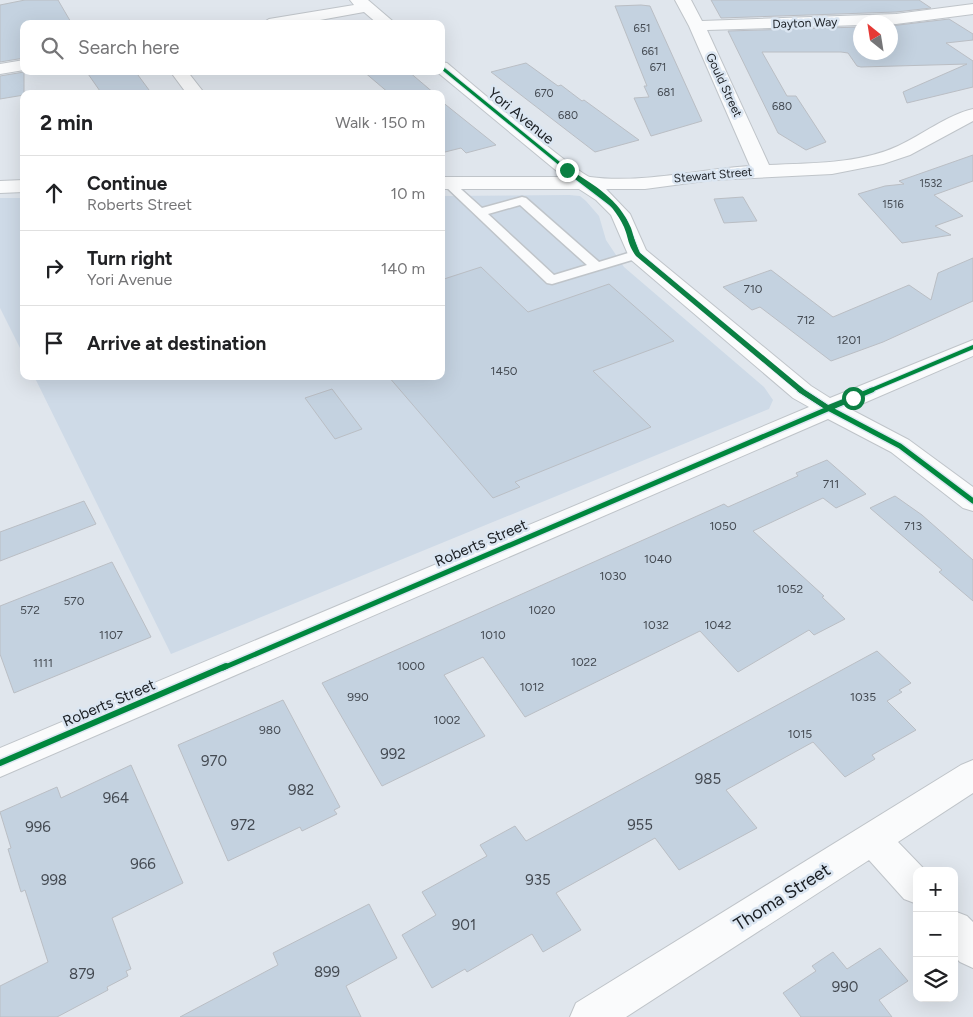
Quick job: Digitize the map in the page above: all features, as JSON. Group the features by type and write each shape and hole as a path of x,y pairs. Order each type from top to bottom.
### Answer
{"street":[{"name":"Gould Street","path":"683,0 697,26 762,171"},
{"path":"288,20 363,4 383,20"},
{"name":"Dayton Way","path":"697,26 896,20 973,9"},
{"path":"0,69 20,66"},
{"name":"Yori Avenue","path":"445,70 582,182 604,195 617,208 628,229 630,243 638,254 802,392 900,446 973,501"},
{"path":"181,75 193,90"},
{"name":"Stewart Street","path":"445,183 645,183 712,174 832,168 884,158 903,151 973,114"},
{"path":"0,186 20,186"},
{"name":"Roberts Street","path":"0,763 973,347"},
{"name":"Thoma Street","path":"590,1017 873,840 973,775"},
{"path":"873,840 913,883"},
{"path":"958,933 973,949"}],"lane":[{"path":"445,184 552,280 638,254"},
{"path":"478,213 522,201 597,267"}],"shaded area":[{"path":"445,196 580,196 599,216 606,240 624,267 764,387 773,400 769,409 171,654 36,380 445,380"},
{"path":"0,198 20,198 20,348 0,308"}],"building":[{"path":"25,0 58,0 70,20 20,20 20,59 0,62 0,5"},
{"path":"711,0 919,0 931,8 896,12 721,18"},
{"path":"615,6 650,6 702,121 651,136 634,98 649,97 644,86 647,86"},
{"path":"949,19 973,34 973,40 946,43 973,61 973,87 907,103 903,92 967,64 861,67 857,66 848,53 762,52 787,96 796,96 826,142 806,150 778,133 728,31 853,27 853,60 898,60 898,25"},
{"path":"526,63 558,86 561,85 582,101 584,100 639,140 595,152 491,72"},
{"path":"20,73 20,75 24,75 24,90 20,90 20,96 0,99 0,76"},
{"path":"89,75 138,75 149,90 99,90"},
{"path":"368,75 413,75 430,90 385,90"},
{"path":"445,104 496,145 466,153 461,148 445,152"},
{"path":"973,155 973,181 934,195 963,216 935,226 951,235 902,243 858,194 885,186 904,184 899,181"},
{"path":"743,197 757,221 724,223 714,199"},
{"path":"973,258 973,301 883,342 831,361 760,307 752,310 723,287 771,270 833,317 909,285 931,300 938,273"},
{"path":"481,267 528,312 609,284 674,341 593,371 651,427 515,482 520,487 493,498 391,380 445,380 445,279"},
{"path":"332,389 362,429 335,439 305,398"},
{"path":"827,460 866,494 836,508 823,498 753,531 824,596 822,597 845,619 814,635 809,630 738,672 700,631 525,717 483,657 444,675 485,736 382,786 322,683 724,504 728,507 798,476 796,473"},
{"path":"895,496 922,515 973,560 973,601 939,572 942,570 870,508"},
{"path":"84,501 96,524 0,561 0,532"},
{"path":"112,562 151,637 14,693 0,654 0,606"},
{"path":"877,651 911,683 899,690 902,692 887,701 916,730 872,755 875,759 845,777 813,742 726,790 757,828 679,870 655,838 556,893 581,930 543,952 532,934 467,972 465,969 432,988 402,935 436,915 422,892 487,856 480,845 515,826 526,841"},
{"path":"283,700 340,807 334,810 337,814 302,831 300,827 228,861 178,745"},
{"path":"131,765 183,883 112,918 131,969 126,971 128,976 107,987 108,990 57,1017 0,1017 0,986 48,962 25,890 21,892 8,849 11,848 0,812 57,787 61,798"},
{"path":"369,904 397,958 346,986 361,1017 180,1017 278,965 273,953"},
{"path":"880,948 908,981 879,1000 892,1017 801,1017 783,993 816,971 812,966 833,952 847,969"}],"cycle path":[{"path":"445,70 582,182 610,201 625,221 638,254 802,392 900,446 973,501"},
{"path":"0,763 973,347"}],"route":[{"path":"567,170 582,182 604,195 617,208 628,229 630,243 638,254 802,392 828,408 853,398"}]}
